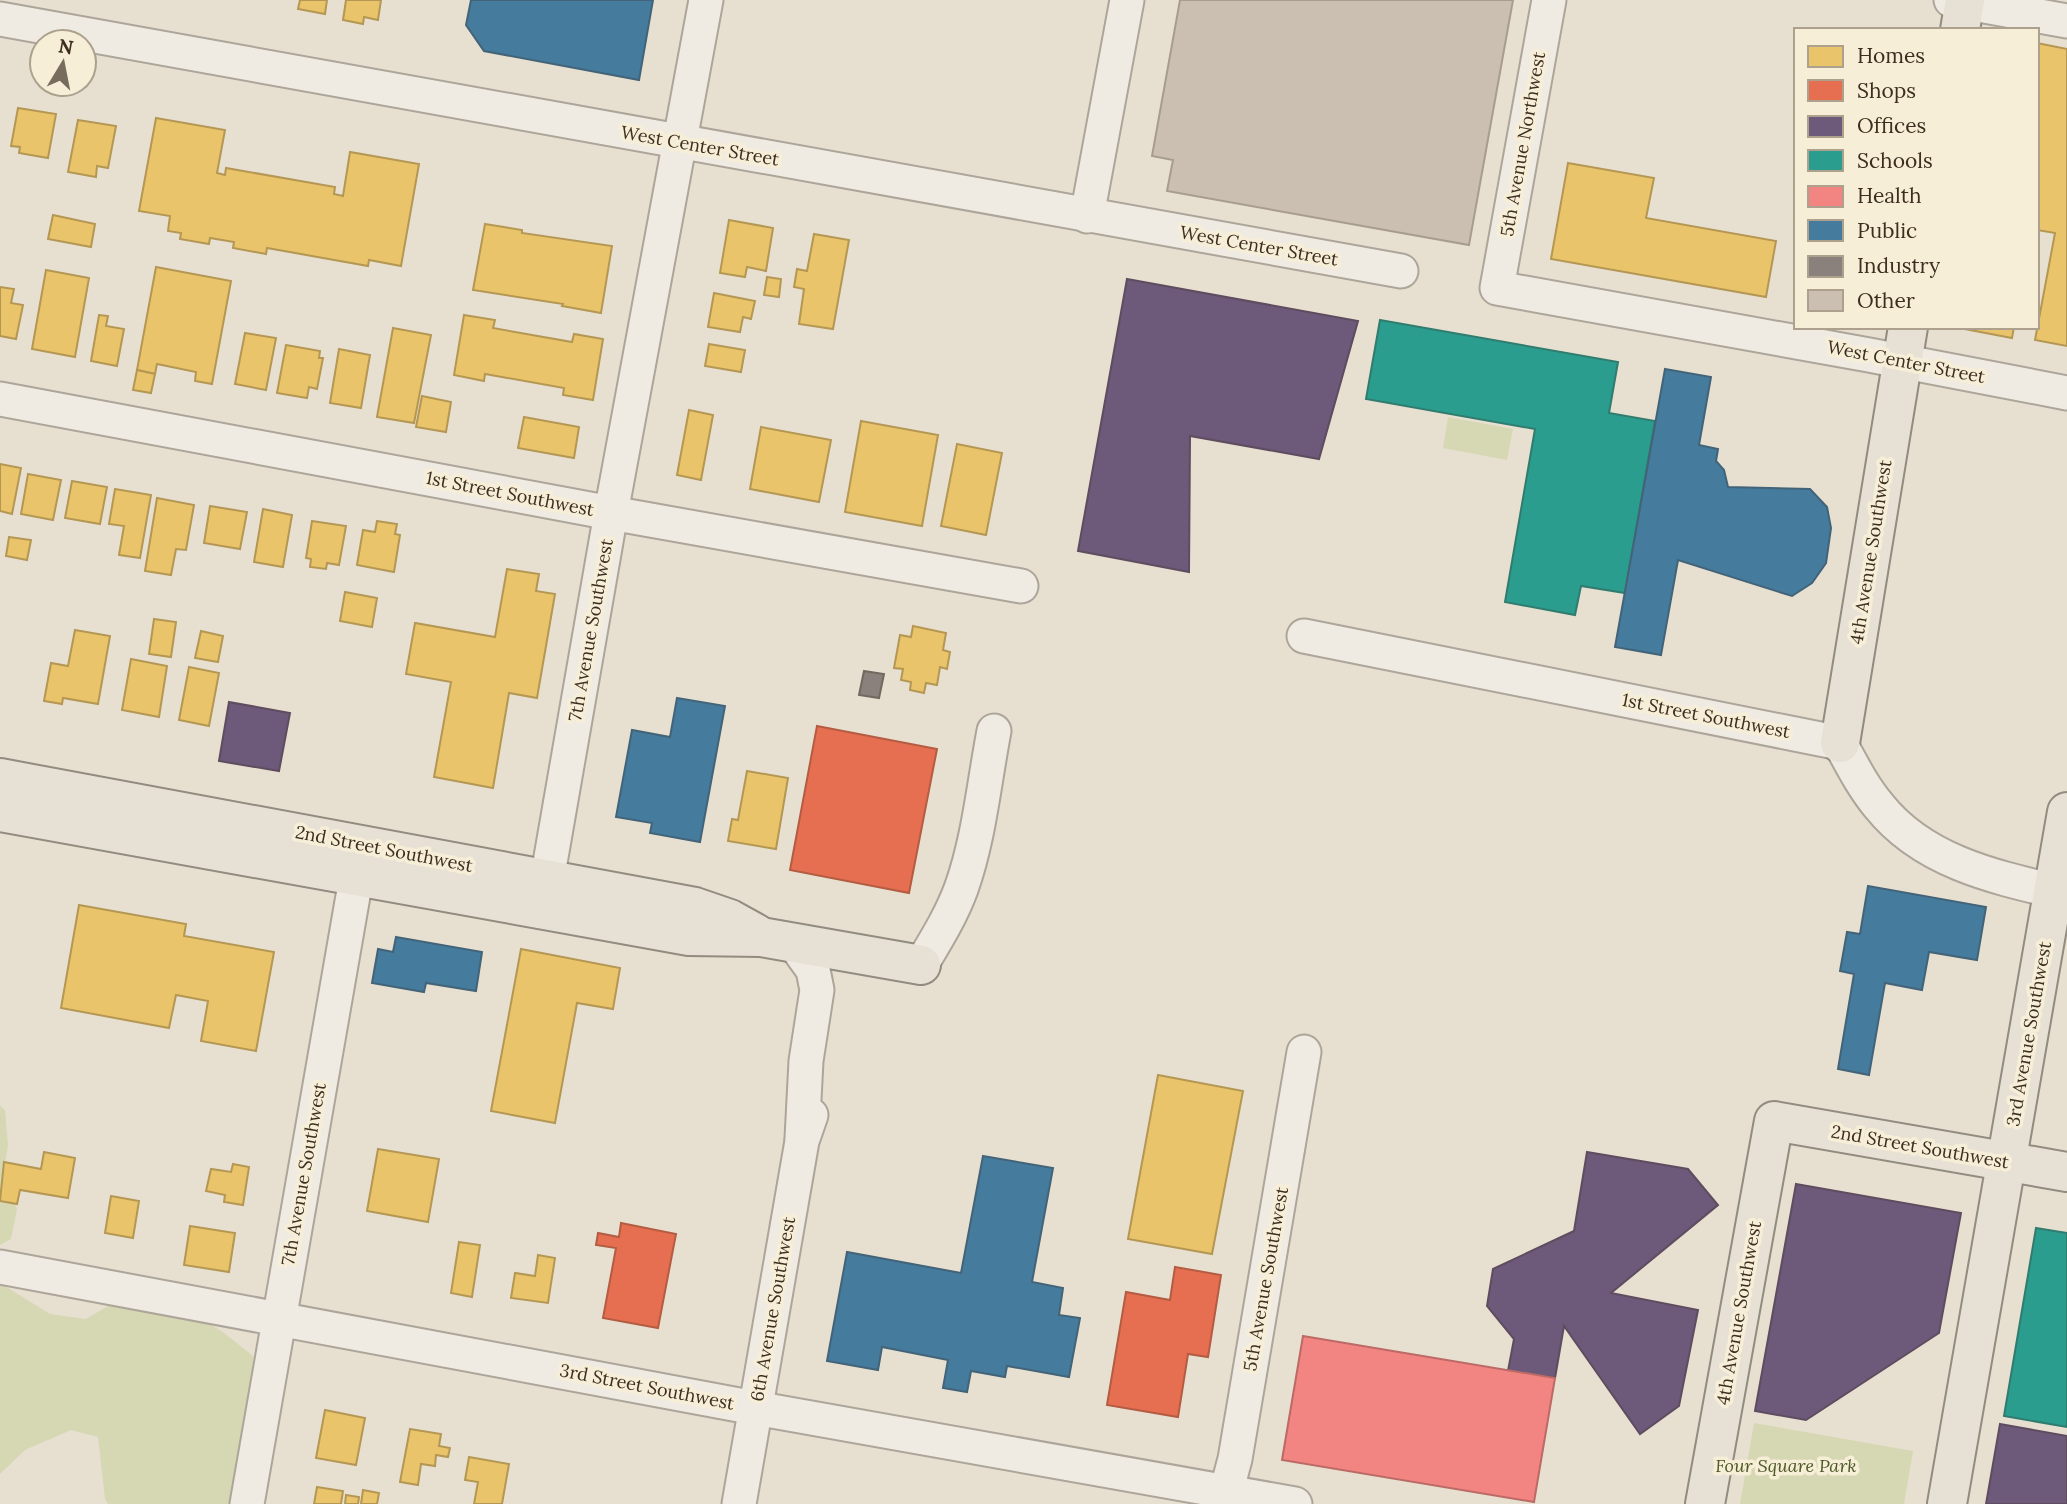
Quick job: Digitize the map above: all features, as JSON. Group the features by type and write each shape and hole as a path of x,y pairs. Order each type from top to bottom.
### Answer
{"main road":[{"name":"4th Avenue Southwest","path":"1839,743 1905,344"},
{"name":"2nd Street Southwest","path":"0,778 359,861"},
{"name":"2nd Street Southwest","path":"0,812 359,861 545,895 703,909 777,939 922,965"},
{"name":"3rd Avenue Southwest","path":"1947,1504 2067,812"},
{"name":"4th Avenue Southwest","path":"1705,1504 1774,1121"},
{"name":"2nd Street Southwest","path":"1774,1121 2067,1172"}],"street":[{"name":"7th Avenue Southwest","path":"545,895 611,513 706,0"},
{"path":"1087,216 1127,0"},
{"name":"5th Avenue Northwest","path":"1497,288 1549,0"},
{"path":"1960,8 2067,21"},
{"name":"West Center Street","path":"0,19 1401,271"},
{"name":"West Center Street","path":"1497,288 1794,329"},
{"name":"West Center Street","path":"1796,329 1905,344 2067,393"},
{"name":"1st Street Southwest","path":"0,399 1021,586"},
{"name":"1st Street Southwest","path":"1304,636 1839,743"},
{"path":"922,965 948,920 961,888 994,731"},
{"path":"1839,743 1880,808 1915,841 1979,872 2054,891"},
{"name":"7th Avenue Southwest","path":"247,1504 359,861"},
{"name":"6th Avenue Southwest","path":"739,1504 807,1128 806,1061 817,989 813,970 777,939"},
{"name":"5th Avenue Southwest","path":"1224,1498 1235,1459 1304,1052"},
{"name":"3rd Street Southwest","path":"0,1267 1224,1498 1295,1504"}],"green space":[{"path":"1448,417 1513,429 1507,460 1443,448"},
{"path":"0,1106 5,1110 8,1146 2,1179 17,1209 11,1239 0,1245"},
{"path":"0,1283 50,1314 86,1319 113,1303 186,1310 223,1332 253,1356 259,1389 237,1504 108,1504 105,1499 98,1437 71,1430 25,1450 0,1474"},
{"name":"Four Square Park","path":"1754,1423 1913,1451 1904,1504 1740,1504"}],"building: Homes":[{"path":"300,0 327,0 325,14 298,9"},
{"path":"346,0 381,0 378,20 364,17 363,24 343,20"},
{"path":"2039,43 2067,49 2067,346 2035,340 2055,233 2039,230"},
{"path":"18,108 56,114 48,158 19,153 20,147 11,146"},
{"path":"156,118 225,130 217,173 225,175 226,168 335,187 334,194 343,196 350,152 419,164 401,266 369,260 368,266 267,248 266,254 233,248 234,242 210,238 209,244 180,239 181,233 168,231 170,216 139,211"},
{"path":"78,120 116,126 108,168 97,166 96,177 68,172"},
{"path":"1568,163 1654,178 1646,218 1776,241 1766,297 1551,259"},
{"path":"53,215 95,224 91,247 48,239"},
{"path":"729,220 773,228 766,271 747,267 745,277 720,273"},
{"path":"485,224 522,230 522,233 612,246 601,313 562,306 563,304 473,290"},
{"path":"814,234 849,240 833,329 799,324 804,289 794,287 797,269 807,271"},
{"path":"156,267 231,281 212,384 195,381 196,372 157,364 155,374 137,370"},
{"path":"46,270 89,278 75,357 32,349"},
{"path":"767,277 781,279 779,297 764,295"},
{"path":"0,287 14,289 11,303 23,305 16,339 0,336"},
{"path":"714,293 755,301 751,319 743,317 740,332 708,327"},
{"path":"99,315 108,316 106,326 124,329 117,366 91,361"},
{"path":"464,315 495,320 493,328 572,342 574,334 603,339 593,400 563,395 564,388 485,374 484,381 454,375"},
{"path":"393,328 431,335 414,423 377,417"},
{"path":"1965,329 2014,329 2012,338"},
{"path":"245,333 276,338 266,390 235,384"},
{"path":"709,344 745,350 741,372 705,366"},
{"path":"286,345 320,351 319,358 323,358 317,389 309,387 307,398 277,393"},
{"path":"339,349 370,355 361,408 330,403"},
{"path":"137,370 155,374 151,393 133,390"},
{"path":"422,396 451,402 446,432 416,427"},
{"path":"689,410 713,415 701,480 677,475"},
{"path":"524,417 579,427 574,458 518,448"},
{"path":"861,421 938,435 922,526 845,512"},
{"path":"761,427 831,440 819,502 750,489"},
{"path":"957,444 1002,453 986,535 941,526"},
{"path":"0,464 21,468 12,514 0,511"},
{"path":"28,474 61,480 53,520 21,514"},
{"path":"72,481 107,487 100,524 65,518"},
{"path":"115,489 151,495 140,558 119,555 124,526 109,524"},
{"path":"157,498 194,505 186,550 176,549 171,575 145,571"},
{"path":"210,506 247,512 240,549 204,543"},
{"path":"263,509 292,515 283,567 254,562"},
{"path":"312,521 346,526 339,565 327,563 326,569 310,567 311,559 306,558"},
{"path":"377,521 397,524 395,534 400,535 394,572 357,565 363,530 375,532"},
{"path":"9,537 31,540 27,560 6,556"},
{"path":"507,569 539,574 536,591 555,594 537,698 509,693 493,788 434,777 451,682 406,674 415,623 495,637"},
{"path":"345,592 377,598 372,627 340,621"},
{"path":"154,619 176,622 171,657 149,654"},
{"path":"913,626 946,633 943,650 950,652 947,669 940,667 937,685 926,683 924,693 910,690 911,682 901,680 903,669 894,668 900,635 911,637"},
{"path":"75,630 110,636 98,704 63,698 62,704 44,701 51,663 68,666"},
{"path":"201,631 223,636 218,662 195,658"},
{"path":"131,659 167,666 159,717 122,710"},
{"path":"189,667 219,673 209,726 179,720"},
{"path":"747,771 788,778 776,849 728,841 732,819 738,820"},
{"path":"79,905 186,924 184,936 274,952 256,1051 201,1041 208,1001 176,995 169,1028 61,1008"},
{"path":"521,949 620,968 613,1009 577,1003 555,1123 491,1111"},
{"path":"1158,1075 1243,1091 1212,1254 1128,1239"},
{"path":"378,1149 439,1159 428,1222 367,1211"},
{"path":"44,1152 75,1158 68,1198 20,1190 17,1204 0,1201 4,1162 41,1169"},
{"path":"233,1164 249,1167 243,1205 224,1202 225,1195 206,1191 211,1169 231,1172"},
{"path":"111,1196 139,1201 133,1238 105,1233"},
{"path":"190,1226 235,1233 229,1272 184,1265"},
{"path":"459,1242 480,1245 472,1297 451,1293"},
{"path":"538,1255 555,1258 548,1303 511,1298 515,1273 535,1276"},
{"path":"325,1410 365,1418 356,1465 316,1458"},
{"path":"410,1429 441,1434 439,1446 450,1448 448,1457 436,1455 435,1466 421,1464 418,1485 400,1482"},
{"path":"469,1457 509,1464 502,1504 474,1504 478,1482 465,1480"},
{"path":"317,1487 343,1491 341,1504 314,1504"},
{"path":"363,1490 379,1493 377,1504 361,1504"},
{"path":"346,1495 359,1497 358,1504 345,1504"}],"building: Shops":[{"path":"817,726 937,749 909,893 790,870"},
{"path":"621,1223 676,1234 658,1328 603,1318 616,1248 596,1245 598,1233 619,1237"},
{"path":"1175,1267 1221,1275 1208,1357 1188,1354 1178,1417 1107,1405 1126,1292 1170,1300"}],"building: Offices":[{"path":"1127,279 1358,321 1319,459 1190,436 1189,572 1078,551"},
{"path":"229,702 290,713 279,771 219,761"},
{"path":"1587,1152 1688,1169 1718,1205 1611,1293 1698,1310 1679,1406 1640,1434 1564,1326 1555,1378 1508,1371 1514,1339 1487,1306 1493,1269 1574,1231"},
{"path":"1796,1184 1961,1213 1939,1333 1806,1420 1755,1411"},
{"path":"2000,1424 2067,1436 2067,1504 1986,1504"}],"building: Schools":[{"path":"1380,320 1618,362 1609,413 1655,421 1625,593 1581,586 1575,615 1505,602 1535,429 1366,399"},
{"path":"2036,1228 2067,1233 2067,1427 2004,1416"}],"building: Health":[{"path":"1303,1336 1555,1378 1534,1502 1282,1460"}],"building: Public":[{"path":"471,0 653,0 639,80 484,51 466,25"},
{"path":"1665,369 1711,377 1699,445 1718,449 1716,461 1724,470 1728,487 1810,489 1827,507 1831,528 1826,563 1812,583 1792,596 1678,560 1661,655 1615,647"},
{"path":"677,698 725,706 700,842 650,833 652,823 616,817 632,730 670,737"},
{"path":"1868,886 1986,907 1977,960 1929,952 1922,990 1885,983 1869,1075 1838,1069 1854,974 1840,971 1847,932 1860,934"},
{"path":"396,937 482,952 476,991 426,983 424,992 372,983 378,949 393,952"},
{"path":"983,1156 1053,1168 1032,1282 1063,1288 1059,1315 1080,1318 1069,1377 1007,1366 1005,1377 971,1371 967,1392 943,1388 948,1360 882,1347 878,1370 827,1361 847,1252 961,1273"}],"building: Industry":[{"path":"864,671 884,674 879,698 859,695"}],"building: Other":[{"path":"1180,0 1513,0 1469,245 1167,191 1173,160 1152,156"}]}
